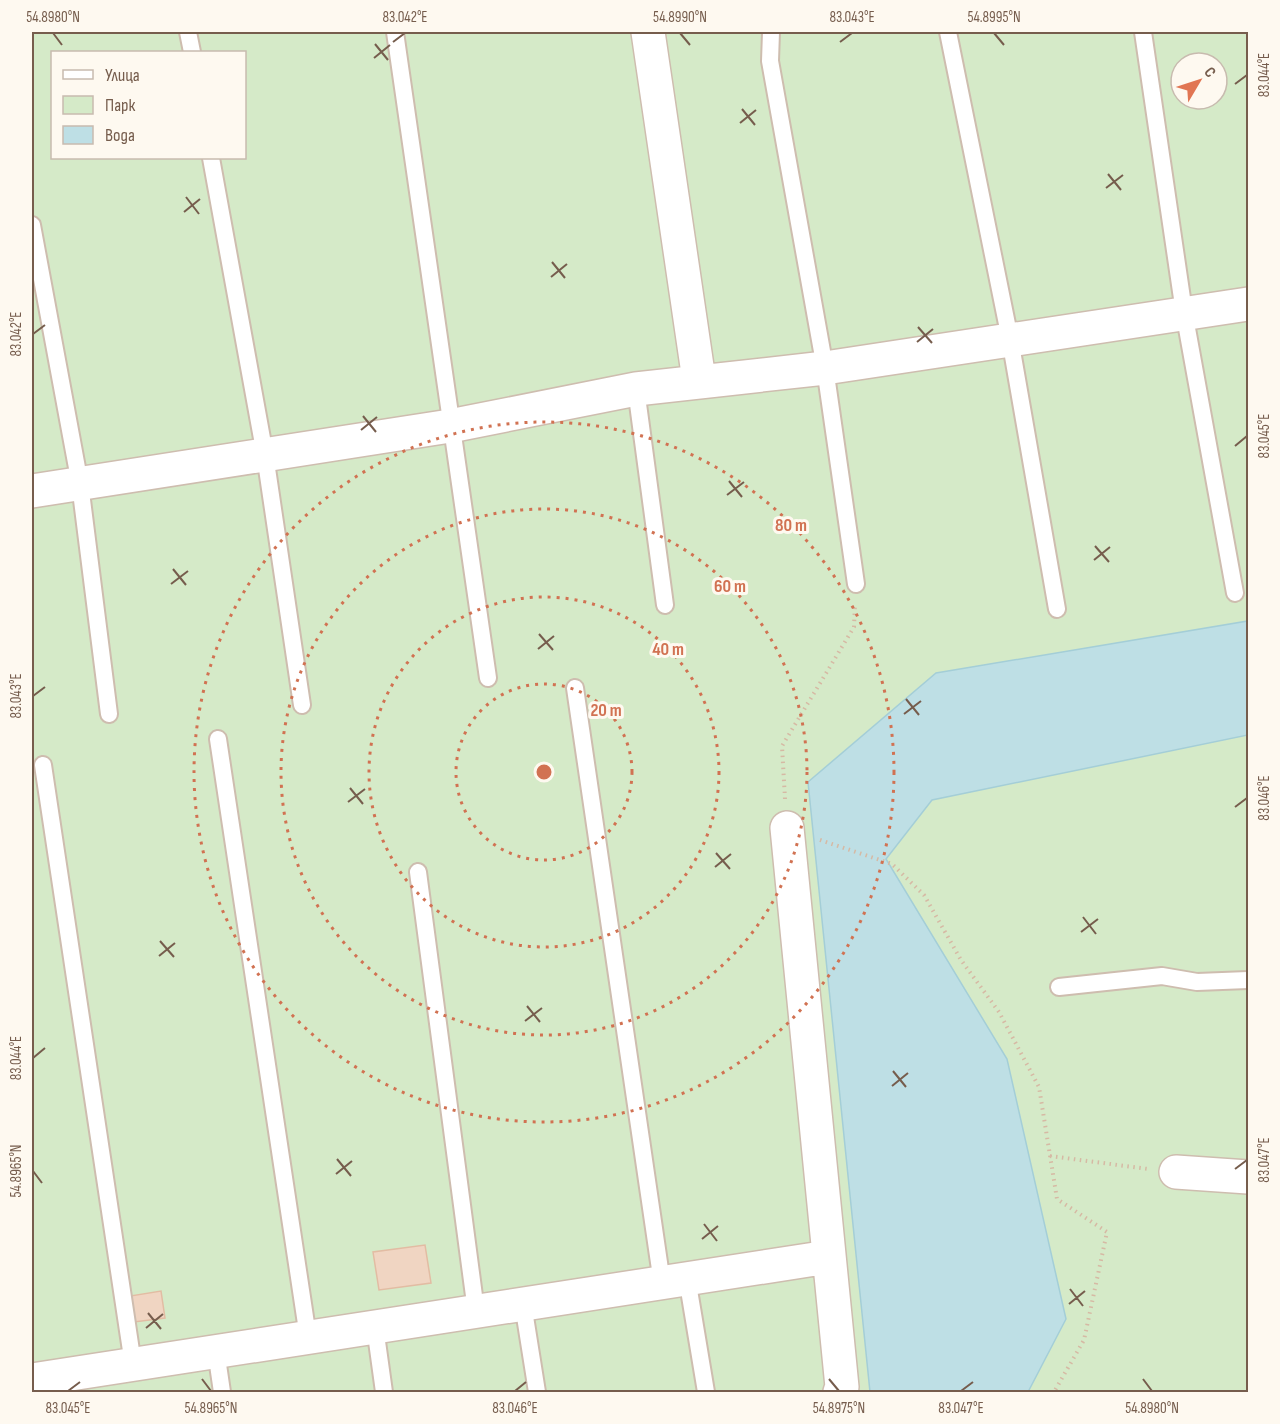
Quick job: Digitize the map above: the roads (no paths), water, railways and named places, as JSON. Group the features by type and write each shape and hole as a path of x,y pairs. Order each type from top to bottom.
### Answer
{"street":[{"path":"648,32 699,380"},
{"path":"32,491 450,426 636,389 699,380 825,368 1248,304"},
{"path":"787,828 842,1388 840,1392"},
{"path":"1176,1173 1248,1177"},
{"path":"43,1383 133,1364 828,1257"}],"lane":[{"path":"188,32 192,51"},
{"path":"395,32 488,678"},
{"path":"771,32 770,61 825,368 856,584"},
{"path":"948,32 1010,339 1057,609"},
{"path":"1143,32 1184,312 1235,593"},
{"path":"211,159 265,455 302,705"},
{"path":"32,225 80,484 109,714"},
{"path":"636,389 665,605"},
{"path":"575,688 674,1280 706,1392"},
{"path":"218,739 308,1337"},
{"path":"43,765 133,1364"},
{"path":"418,872 476,1311"},
{"path":"1059,987 1162,976 1197,982 1248,980"},
{"path":"523,1304 537,1392"},
{"path":"375,1327 384,1392"},
{"path":"216,1352 222,1392"}],"water":[{"path":"1248,621 1248,735 932,800 886,859 1007,1059 1066,1319 1028,1392 870,1392 808,782 936,673"}]}
